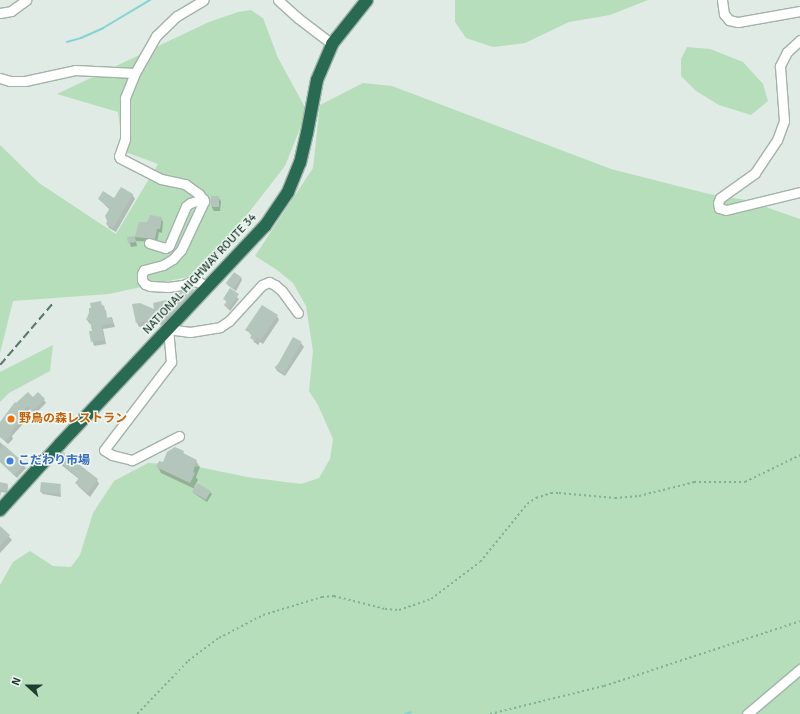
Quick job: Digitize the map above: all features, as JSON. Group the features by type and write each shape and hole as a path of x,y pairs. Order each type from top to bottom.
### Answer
{"highway":[{"name":"NATIONAL HIGHWAY ROUTE 34","path":"0,510 265,226 288,192 304,148 317,80 332,44 367,0"}],"street":[{"path":"0,13 11,11 26,0"},
{"path":"204,0 177,16 156,36 135,73 125,98 125,139 119,156 120,158 161,179 185,184 199,194 204,201 181,250 173,259 163,265 144,270 142,274 144,284 150,286 176,286 184,285 192,281 199,282 208,287"},
{"path":"278,0 298,18 332,44"},
{"path":"722,0 724,14 729,20 738,22 800,11"},
{"path":"800,40 787,52 780,66 784,121 777,140 755,173 720,198 718,203 719,208 726,210 800,192"},
{"path":"0,78 10,81 25,81 75,70 135,73"},
{"path":"148,243 165,248 169,246 186,206 190,203 203,199"},
{"path":"179,436 132,460 117,457 104,450 171,362 168,329 190,332 220,327 229,321 262,284 268,282 275,284 282,291 298,313"},
{"path":"747,714 800,669"}],"path":[{"path":"137,714 188,661 219,638 263,615 322,597 334,596 385,609 399,610 431,599 480,562 526,504 536,498 559,492 615,498 633,497 657,493 694,482 745,482 800,455"},
{"path":"490,714 604,686 800,621"}],"green space":[{"path":"455,0 648,0 610,15 569,22 525,43 493,47 466,38 455,22"},
{"path":"251,10 263,18 278,58 307,111 285,166 201,274 109,294 13,301 0,353 0,145 39,183 116,234 158,164 123,151 118,112 57,94 209,22 238,12"},
{"path":"687,47 710,49 743,62 763,84 768,101 751,115 719,105 696,91 681,76 681,59"},
{"path":"363,83 392,86 611,169 709,194 746,200 800,219 800,714 0,714 0,585 13,562 30,551 53,566 71,567 80,555 93,513 114,481 148,463 189,465 247,477 301,484 319,478 330,459 333,439 318,405 309,391 313,351 306,306 293,283 277,270 255,256 313,168 320,105"},
{"path":"53,345 50,371 9,393 0,402 0,372"}],"building":[{"path":"121,187 133,194 113,228 106,224 107,221 105,216 110,208 98,199 103,191 114,198"},
{"path":"211,196 219,196 219,207 211,207"},
{"path":"150,215 162,217 160,229 157,229 155,239 135,237 136,242 128,243 127,237 135,236 139,222 147,222"},
{"path":"234,272 241,277 233,289 226,283"},
{"path":"192,288 194,290 173,313 162,320 157,321 156,319 136,323 132,304 140,303 154,309 153,303 171,299 182,291 184,292"},
{"path":"230,288 239,294 228,309 224,305 227,301 223,299"},
{"path":"101,301 102,306 104,305 106,318 112,317 113,323 101,325 104,340 91,342 89,331 92,331 90,320 86,320 89,313 89,308 91,308 90,303"},
{"path":"262,305 278,315 261,340 257,338 255,341 250,338 252,334 245,330"},
{"path":"293,337 302,342 284,373 276,368"},
{"path":"28,392 33,397 38,392 45,399 32,411 28,406 19,415 18,418 21,420 10,433 12,434 5,441 0,436 0,422 15,402 16,403"},
{"path":"4,445 25,464 14,475 0,461 0,449"},
{"path":"175,447 197,460 193,472 195,473 190,483 156,467 159,461 163,462 167,452"},
{"path":"63,452 98,479 88,493 75,483 79,478 57,460"},
{"path":"0,482 8,484 6,491 0,490"},
{"path":"41,482 61,484 60,494 40,492"},
{"path":"197,483 211,491 206,500 192,492"},
{"path":"0,526 10,535 0,546"}],"waterway":[{"path":"67,42 81,38 103,28 150,0"},
{"path":"405,714 411,712"}],"railway":[{"path":"0,365 54,302"}],"place":[{"name":"野鳥の森レストラン","path":"11,419"},
{"name":"こだわり市場","path":"10,461"}]}
